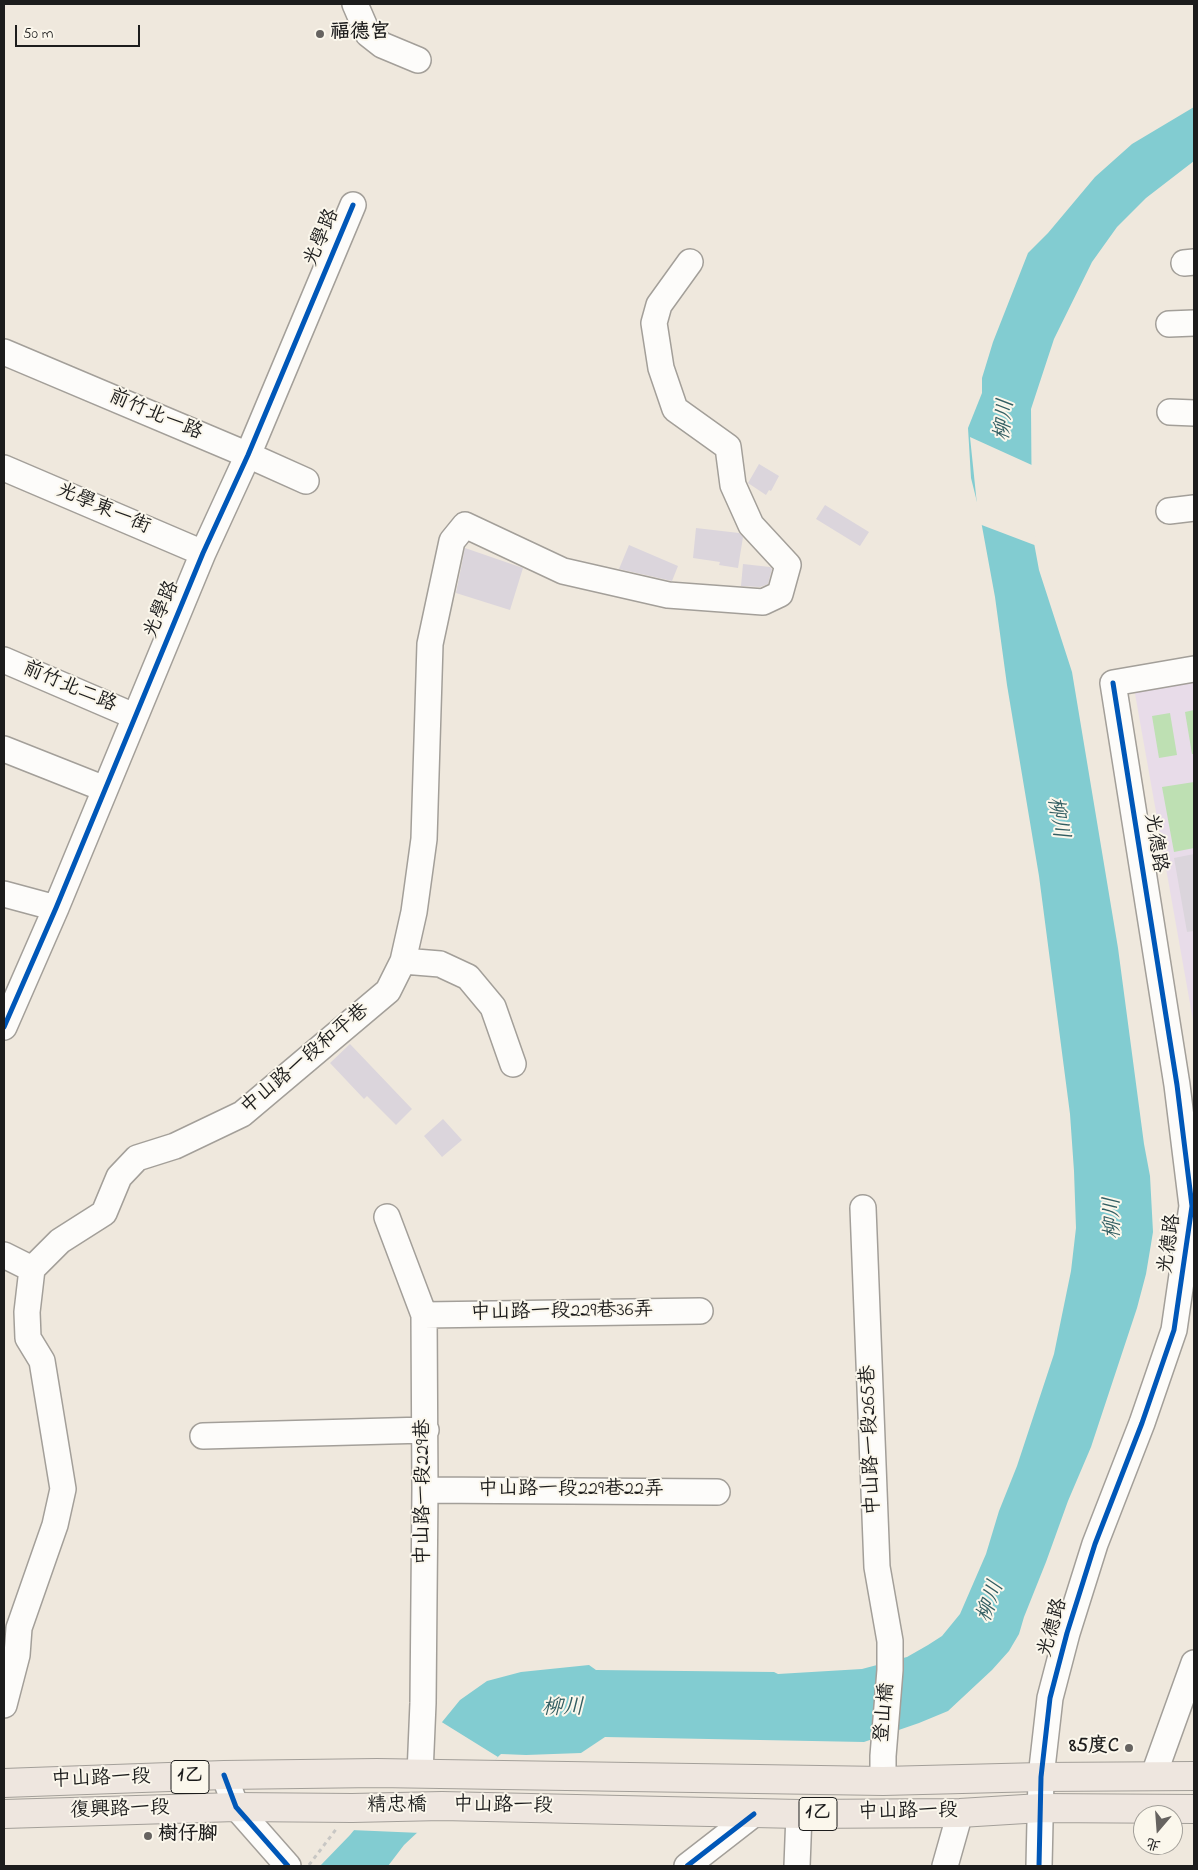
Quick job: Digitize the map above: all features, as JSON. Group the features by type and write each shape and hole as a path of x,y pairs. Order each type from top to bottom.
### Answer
{"main road":[{"name":"中山路一段","path":"451,1774 883,1769 1041,1793 1194,1809"},
{"name":"中山路一段","path":"4,1783 224,1775 377,1773"},
{"name":"精忠橋","path":"377,1773 451,1774"},
{"name":"中山路一段","path":"442,1806 754,1814 960,1813 1041,1793 1153,1777 1194,1776"},
{"name":"精忠橋","path":"352,1808 442,1806"},
{"name":"1乙","path":"236,1807 352,1808"},
{"name":"復興路一段","path":"4,1814 236,1807"}],"street":[{"path":"355,4 368,34 382,45 418,60"},
{"name":"光學路","path":"4,1027 56,908 203,553 248,455 353,205"},
{"name":"中山路一段和平巷","path":"32,1268 60,1241 104,1214 119,1177 137,1158 174,1146 242,1114 388,991 403,961 414,912 424,839 430,644 452,541 465,525 563,571 668,595 763,602 780,594 788,565 751,525 733,485 728,447 675,409 662,368 654,323 658,305 690,262"},
{"path":"1169,324 1194,323"},
{"name":"前竹北一路","path":"4,352 306,481"},
{"path":"1170,412 1194,413"},
{"name":"光學東一街","path":"4,468 203,553"},
{"path":"1169,511 1194,508"},
{"name":"前竹北二路","path":"4,660 134,716"},
{"name":"光德路","path":"1039,1866 1041,1793 1050,1698 1066,1633 1095,1544 1142,1423 1174,1330 1192,1206 1186,1083 1113,683 1194,669"},
{"path":"4,749 105,789"},
{"path":"4,894 56,908"},
{"path":"403,961 440,964 468,977 493,1007 513,1064"},
{"name":"中山路一段265巷","path":"863,1208 877,1567 890,1641 890,1670"},
{"name":"中山路一段229巷","path":"387,1217 424,1315 426,1430 420,1774"},
{"path":"4,1255 32,1268 27,1312 28,1338 42,1361 63,1489 55,1525 11,1625 17,1655 4,1705"},
{"name":"中山路一段229巷36弄","path":"424,1315 700,1311"},
{"path":"203,1436 426,1430"},
{"name":"中山路一段229巷22弄","path":"425,1490 717,1492"},
{"path":"1153,1777 1194,1663"},
{"name":"登山橋","path":"883,1769 890,1670"},
{"path":"224,1775 236,1807 288,1866"},
{"path":"945,1866 960,1813"},
{"path":"687,1866 754,1814"},
{"path":"797,1866 799,1814"}],"path":[{"path":"308,1866 352,1808"}],"shaded area":[{"path":"1194,678 1194,1026 1134,688"}],"green space":[{"path":"1194,710 1194,754 1192,754 1185,712"},
{"path":"1170,713 1177,755 1159,758 1152,716"},
{"path":"1194,782 1194,848 1174,852 1162,787"}],"water":[{"name":"柳川","path":"1194,107 1194,161 1146,198 1117,227 1092,262 1054,339 1031,409 1032,532 1039,570 1072,672 1118,948 1150,1176 1153,1232 1146,1274 1137,1308 1091,1447 1068,1501 1019,1634 1009,1651 992,1670 948,1711 864,1742 605,1737 581,1753 501,1754 404,1845 388,1866 320,1866 350,1835 460,1700 487,1681 521,1672 589,1665 596,1670 774,1672 778,1674 862,1669 907,1657 942,1636 960,1614 986,1554 999,1511 1017,1466 1054,1354 1071,1271 1076,1228 1070,1114 1039,876 1007,685 995,597 979,510 971,478 968,428 982,393 982,378 993,342 1028,253 1048,233 1095,177 1132,144"}],"pier":[{"path":"970,437 1034,466 1034,531 1037,546 979,524"},
{"path":"440,1721 498,1757 421,1833 351,1830"}],"building":[{"path":"759,464 779,476 771,491 769,490 766,495 748,483"},
{"path":"825,505 869,532 860,546 816,519"},
{"path":"696,528 739,533 743,537 738,568 719,565 720,562 693,558"},
{"path":"629,545 678,566 672,581 619,569"},
{"path":"465,548 523,568 510,610 456,593"},
{"path":"743,564 770,567 772,569 768,584 760,587 741,586"},
{"path":"1194,854 1194,931 1187,932 1174,858"},
{"path":"350,1044 412,1109 396,1125 367,1096 364,1099 330,1063"},
{"path":"443,1119 462,1140 442,1157 424,1136"}],"cycle path":[{"path":"4,1027 56,908 203,553 248,455 353,205"},
{"path":"1039,1866 1041,1777 1050,1698 1067,1633 1095,1544 1142,1423 1174,1330 1192,1206 1177,1085 1113,683"},
{"path":"224,1775 236,1807 288,1866"},
{"path":"687,1866 754,1814"}],"place":[{"name":"福德宮","path":"320,34"},
{"name":"85度C","path":"1129,1748"},
{"name":"樹仔腳","path":"148,1836"}]}
